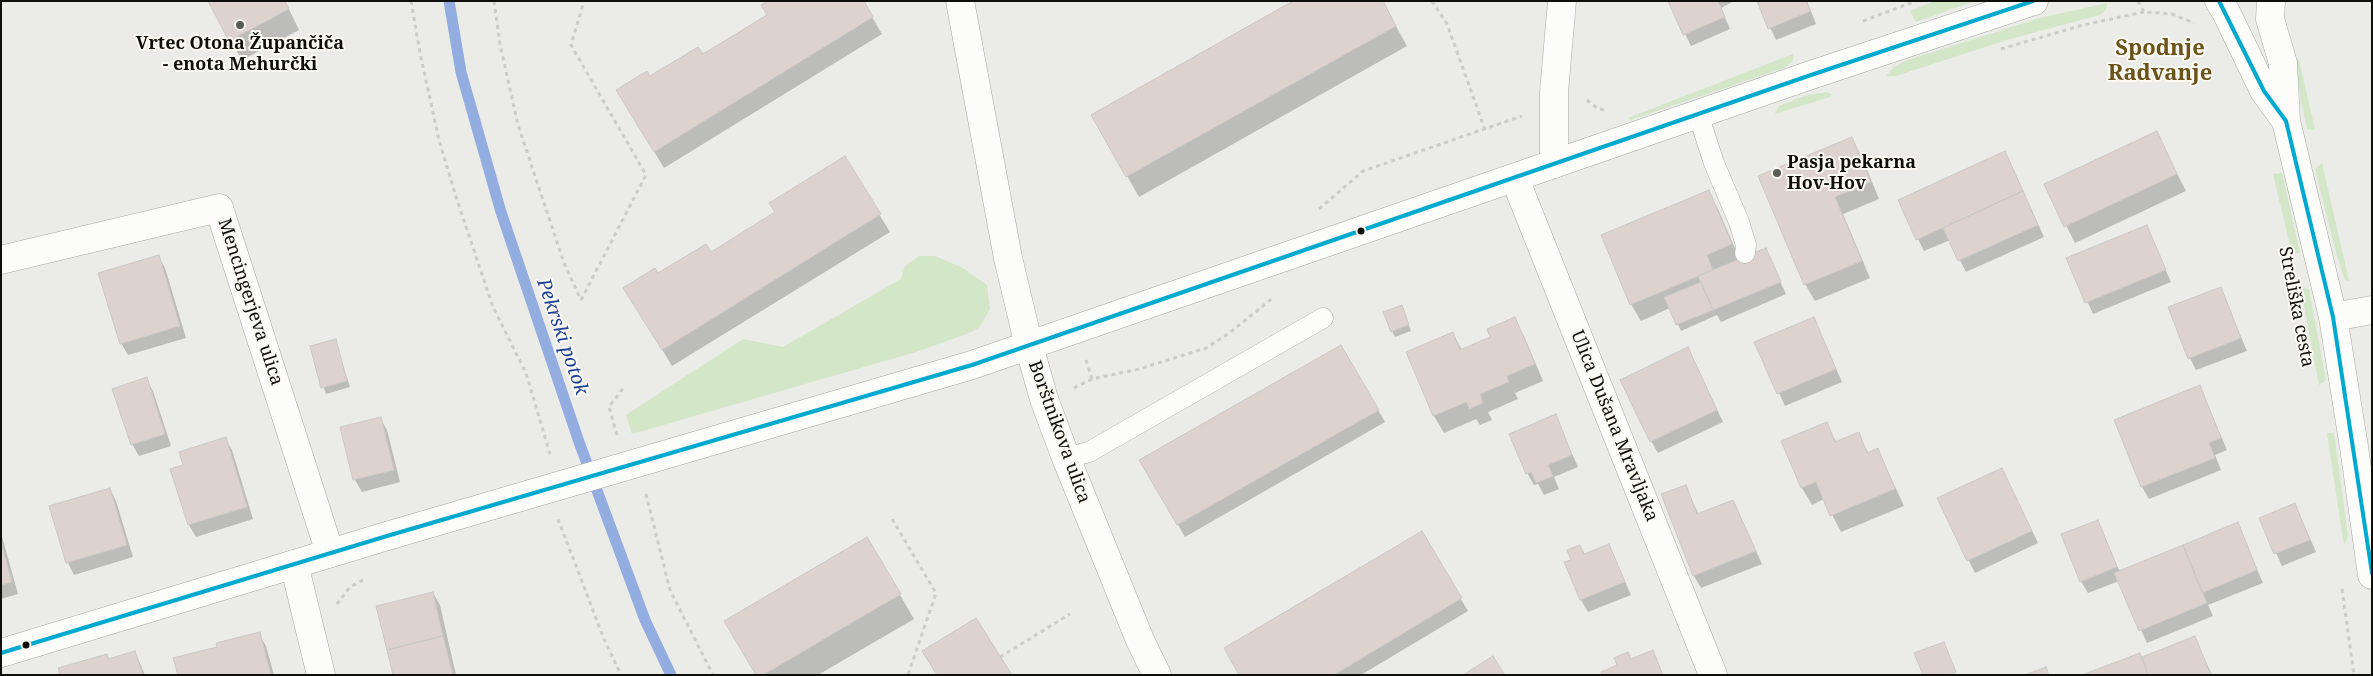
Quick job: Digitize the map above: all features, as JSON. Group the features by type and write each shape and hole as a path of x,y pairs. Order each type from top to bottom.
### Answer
{"street":[{"name":"Borštnikova ulica","path":"960,1 1000,220 1028,346 1044,399 1066,458 1140,640 1157,675"},
{"path":"1554,164 1554,104 1562,1"},
{"path":"1,653 294,564 565,486 618,458 972,366 1698,114 2034,1"},
{"name":"Streliška cesta","path":"2218,1 2226,12 2264,92 2286,121"},
{"name":"Streliška cesta","path":"2271,1 2270,19 2283,63 2286,121 2333,317 2372,575"},
{"name":"Ulica Dušana Mravljaka","path":"1514,179 1713,675"},
{"name":"Mencingerjeva ulica","path":"1,260 219,208 330,554"},
{"path":"2333,317 2372,310"},
{"path":"294,564 322,675"}],"lane":[{"path":"1698,114 1714,163 1746,245 1745,253"},
{"path":"1066,458 1089,452 1323,318"}],"path":[{"path":"411,1 439,140 456,197 493,307 526,373 550,455"},
{"path":"494,1 500,44 518,125 564,263 582,300 646,175 570,45 584,1"},
{"path":"1432,1 1447,24 1485,130"},
{"path":"1858,23 1916,1"},
{"path":"2138,1 2144,12"},
{"path":"1997,50 2084,25 2144,12 2172,14 2200,26"},
{"path":"1316,212 1364,171 1485,130 1582,94 1597,108 1608,111 1615,110"},
{"path":"1070,392 1079,384 1092,379 1139,369 1206,348 1228,334 1276,296"},
{"path":"618,458 610,407 624,386"},
{"path":"645,493 670,590 713,675"},
{"path":"558,518 604,639 621,675"},
{"path":"892,519 936,593 908,675"},
{"path":"2341,580 2354,675"},
{"path":"1000,657 1070,614"}],"green space":[{"path":"1934,1 1975,1 1916,22 1910,11"},
{"path":"2107,3 2106,10 2100,15 2010,39 1896,76 1886,76 1895,66 1905,61 2040,18"},
{"path":"1793,54 1793,61 1784,68 1630,120 1628,118"},
{"path":"2292,56 2299,60 2315,130 2307,129"},
{"path":"1826,92 1832,94 1830,97 1775,114 1779,106 1807,95"},
{"path":"2322,163 2349,281 2345,280 2337,256 2315,169"},
{"path":"2282,173 2300,253 2292,254 2273,174"},
{"path":"919,256 935,256 963,268 987,285 990,309 979,328 916,352 632,434 626,415 743,339 783,347 901,279 905,266"},
{"path":"2300,285 2309,290 2326,380 2319,385"},
{"path":"2327,433 2334,433 2348,536 2344,545"}],"building":[{"name":"Vrtec Otona Župančiča - enota Mehurčki","path":"208,1 285,1 289,9 229,41"},
{"path":"768,1 864,1 873,17 654,152 616,90 647,71 650,76 698,47 703,54 767,15 761,5"},
{"path":"1293,1 1383,1 1396,26 1126,177 1091,115"},
{"path":"1668,1 1718,1 1725,17 1683,35"},
{"path":"1757,1 1806,1 1811,11 1768,29"},
{"path":"2157,131 2177,174 2064,227 2044,184"},
{"path":"1852,137 1871,182 1835,197 1862,261 1804,285 1758,176"},
{"path":"2005,151 2023,191 1916,240 1898,200"},
{"path":"845,156 881,214 662,350 623,288 655,268 658,273 706,244 711,252 775,212 769,203"},
{"path":"1709,190 1732,244 1707,255 1713,270 1630,305 1601,235"},
{"path":"2023,191 2038,225 1958,261 1943,228"},
{"path":"2147,225 2166,270 2085,303 2066,258"},
{"path":"1766,248 1781,282 1713,310 1698,276"},
{"path":"159,255 180,326 120,344 98,273"},
{"path":"1701,282 1713,310 1676,325 1664,297"},
{"path":"2221,287 2241,338 2188,359 2168,307"},
{"path":"1402,305 1409,325 1391,332 1383,312"},
{"path":"1515,317 1535,364 1507,376 1509,382 1480,394 1483,403 1469,409 1467,402 1433,416 1406,352 1453,332 1460,350 1490,337 1487,329"},
{"path":"1814,317 1836,369 1777,394 1754,342"},
{"path":"336,339 347,381 321,388 310,346"},
{"path":"1341,345 1379,410 1177,525 1139,460"},
{"path":"1688,347 1717,410 1650,442 1620,380"},
{"path":"147,377 165,434 131,445 112,389"},
{"path":"2200,385 2221,438 2209,443 2215,458 2141,487 2114,420"},
{"path":"1556,414 1572,455 1548,465 1553,476 1536,483 1531,472 1526,474 1509,434"},
{"path":"381,417 394,470 353,480 340,427"},
{"path":"1827,422 1835,442 1859,432 1867,453 1878,448 1895,489 1830,516 1816,482 1801,488 1781,441"},
{"path":"226,437 247,507 188,525 170,469 183,465 179,452"},
{"path":"2002,468 2032,531 1967,561 1937,498"},
{"path":"1686,485 1697,514 1733,500 1756,551 1693,576 1661,494"},
{"path":"110,488 127,545 66,563 49,506"},
{"path":"2295,503 2310,540 2274,554 2259,518"},
{"path":"2098,520 2117,567 2080,582 2061,534"},
{"path":"2238,522 2257,570 2202,593 2183,545"},
{"path":"1422,531 1462,598 1334,675 1239,675 1224,648"},
{"path":"867,537 901,594 763,675 756,675 724,621"},
{"path":"1,542 12,582 1,585"},
{"path":"1609,544 1625,582 1580,600 1564,562 1571,560 1567,550 1580,545 1584,554"},
{"path":"2183,545 2207,603 2139,631 2114,573"},
{"path":"433,592 443,636 387,650 376,606"},
{"path":"976,618 1012,675 937,675 922,651"},
{"path":"260,632 271,675 178,675 173,658 217,647 216,643"},
{"path":"443,636 453,675 393,675 387,650"},
{"path":"2195,636 2211,675 2148,675 2142,657"},
{"path":"1944,642 1956,672 1950,675 1923,675 1914,653"},
{"path":"1653,650 1663,675 1602,675 1601,672 1617,665 1614,658 1628,652 1631,659"},
{"path":"135,651 143,675 60,675 58,668 107,654 108,659"},
{"path":"2140,653 2148,675 2082,675"},
{"path":"1493,656 1505,675 1463,675"},
{"path":"2046,667 2049,675 2025,675"}],"waterway":[{"name":"Pekrski potok","path":"449,1 461,72 501,212 579,442 645,620 671,675"}],"transit line":[{"path":"1,653 387,536 972,365 1811,75 2033,1"},
{"path":"2219,1 2264,91 2286,121 2333,317 2372,573"}],"place":[{"name":"Vrtec Otona Župančiča - enota Mehurčki","path":"240,25"},
{"name":"Pasja pekarna Hov-Hov","path":"1777,173"}],"district":[{"name":"Spodnje Radvanje","path":"2160,62"}]}
